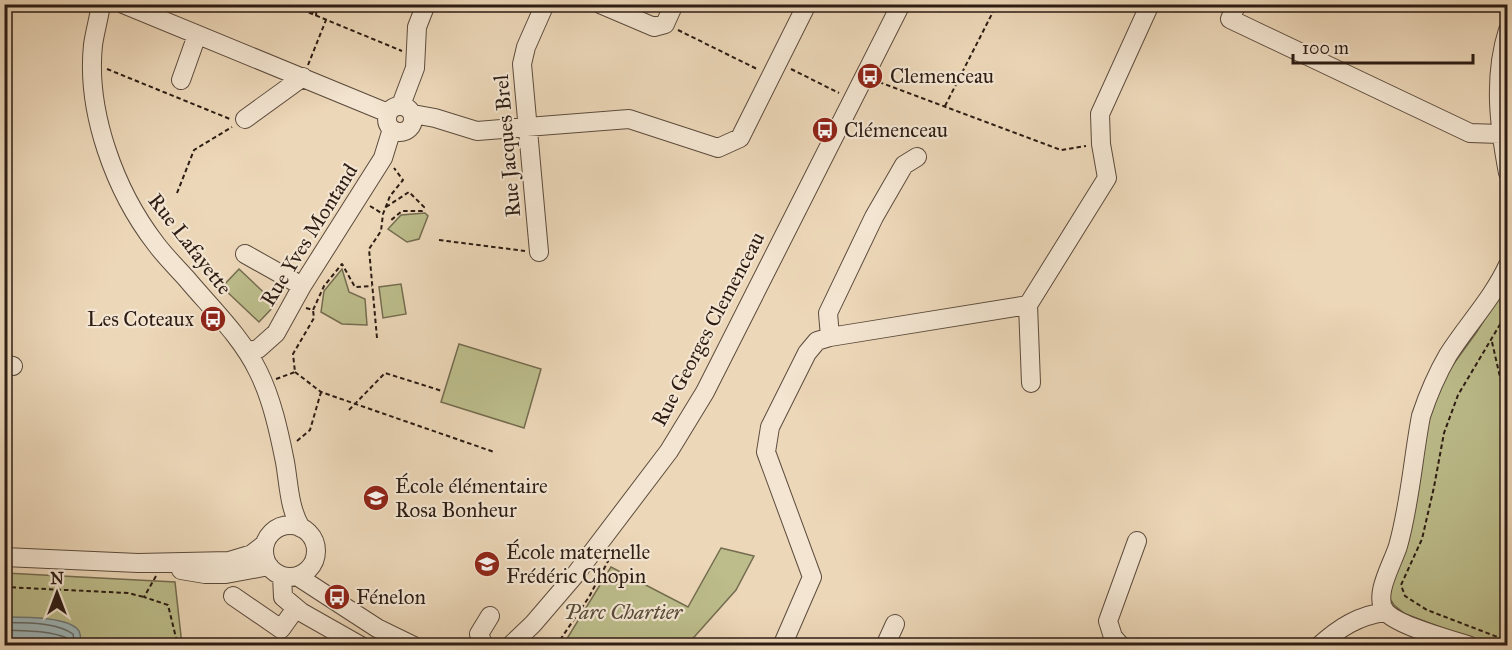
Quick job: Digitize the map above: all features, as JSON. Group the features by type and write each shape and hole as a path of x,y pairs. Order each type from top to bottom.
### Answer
{"street":[{"name":"Rue Lafayette","path":"101,4 93,45 93,63 96,113 106,148 126,198 155,243 248,351 270,401 285,464 293,514 301,528"},
{"path":"123,4 398,115 435,118 477,131 629,119 718,148 740,138 807,4"},
{"name":"Rue Yves Montand","path":"248,351 258,349 276,333 302,286 383,158 415,68 417,27 426,4"},
{"name":"Rue Jacques Brel","path":"539,252 522,64 526,47 545,4"},
{"path":"600,4 654,27 665,24 674,4"},
{"name":"Rue Georges Clemenceau","path":"510,645 533,624 575,575 669,451 705,392 901,4"},
{"path":"1237,4 1230,19 1470,133 1500,134"},
{"path":"1031,383 1028,305 1107,178 1101,144 1100,114 1147,6"},
{"path":"1508,30 1502,46 1499,69 1500,134 1508,173"},
{"path":"181,80 197,34"},
{"path":"244,119 303,77"},
{"path":"830,337 828,313 874,217 904,165 917,157"},
{"path":"245,254 302,286"},
{"path":"1470,645 1397,620 1386,612 1381,595 1398,546 1421,416 1426,400 1448,356 1501,281 1508,265"},
{"path":"782,645 812,577 766,452 770,427 807,353 817,341 830,337 1028,305"},
{"name":"Rue Lafayette","path":"271,536 286,489 285,464"},
{"path":"4,557 138,563 229,561 252,554 271,536 293,526 301,528 312,538 316,553 289,572 205,574 138,563"},
{"path":"271,536 264,551 289,572 377,628 414,645"},
{"path":"1121,645 1113,637 1108,621 1137,541"},
{"path":"289,572 283,597 296,608 361,645"},
{"path":"232,596 281,629 296,608"},
{"path":"1319,645 1336,630 1361,618 1386,612"},
{"path":"484,645 479,634 490,616"},
{"path":"885,645 895,624"}],"path":[{"path":"288,4 416,57"},
{"path":"306,4 316,16"},
{"path":"316,16 318,4"},
{"path":"945,107 997,4"},
{"path":"303,77 326,20"},
{"path":"665,24 852,100"},
{"path":"93,63 238,123 194,150 177,193"},
{"path":"873,80 1061,150 1101,144"},
{"path":"377,338 369,249 381,231 390,196 403,180 390,163 383,158"},
{"path":"386,207 409,192 424,207 422,211 402,211 390,221"},
{"path":"439,240 539,252"},
{"path":"372,286 355,288 342,264 324,286 313,310 314,318 293,354 295,372 321,392 494,452"},
{"path":"292,305 313,310"},
{"path":"1508,311 1458,394 1444,432 1422,539 1401,585 1405,596 1427,610 1508,641"},
{"path":"1492,340 1508,412"},
{"path":"274,379 295,372"},
{"path":"349,410 385,373 442,391"},
{"path":"293,444 310,430 321,392"},
{"path":"144,597 162,567"},
{"path":"4,587 128,593 144,597 168,605 178,645"}],"green space":[{"path":"425,213 428,216 419,239 407,242 388,229 401,215"},
{"path":"239,269 276,304 259,322 222,287"},
{"path":"342,269 349,292 365,299 367,325 342,324 321,312 324,291"},
{"path":"1507,278 1507,645 1458,645 1465,636 1405,614 1394,605 1385,591 1422,439 1444,377 1476,333 1500,295"},
{"path":"401,284 406,314 383,318 379,287"},
{"path":"459,344 541,369 524,428 441,402"},
{"name":"Parc Chartier","path":"721,548 754,556 736,590 687,645 563,645 611,567 688,607"},
{"path":"5,573 175,582 182,645 5,646"}],"water":[{"path":"4,617 44,618 66,622 79,631 81,645 5,645"}],"place":[{"name":"Clemenceau","path":"870,76"},
{"name":"Clémenceau","path":"825,130"},
{"name":"Les Coteaux","path":"213,319"},
{"name":"École élémentaire Rosa Bonheur","path":"376,498"},
{"name":"École maternelle Frédéric Chopin","path":"487,564"},
{"name":"Fénelon","path":"337,597"}]}
